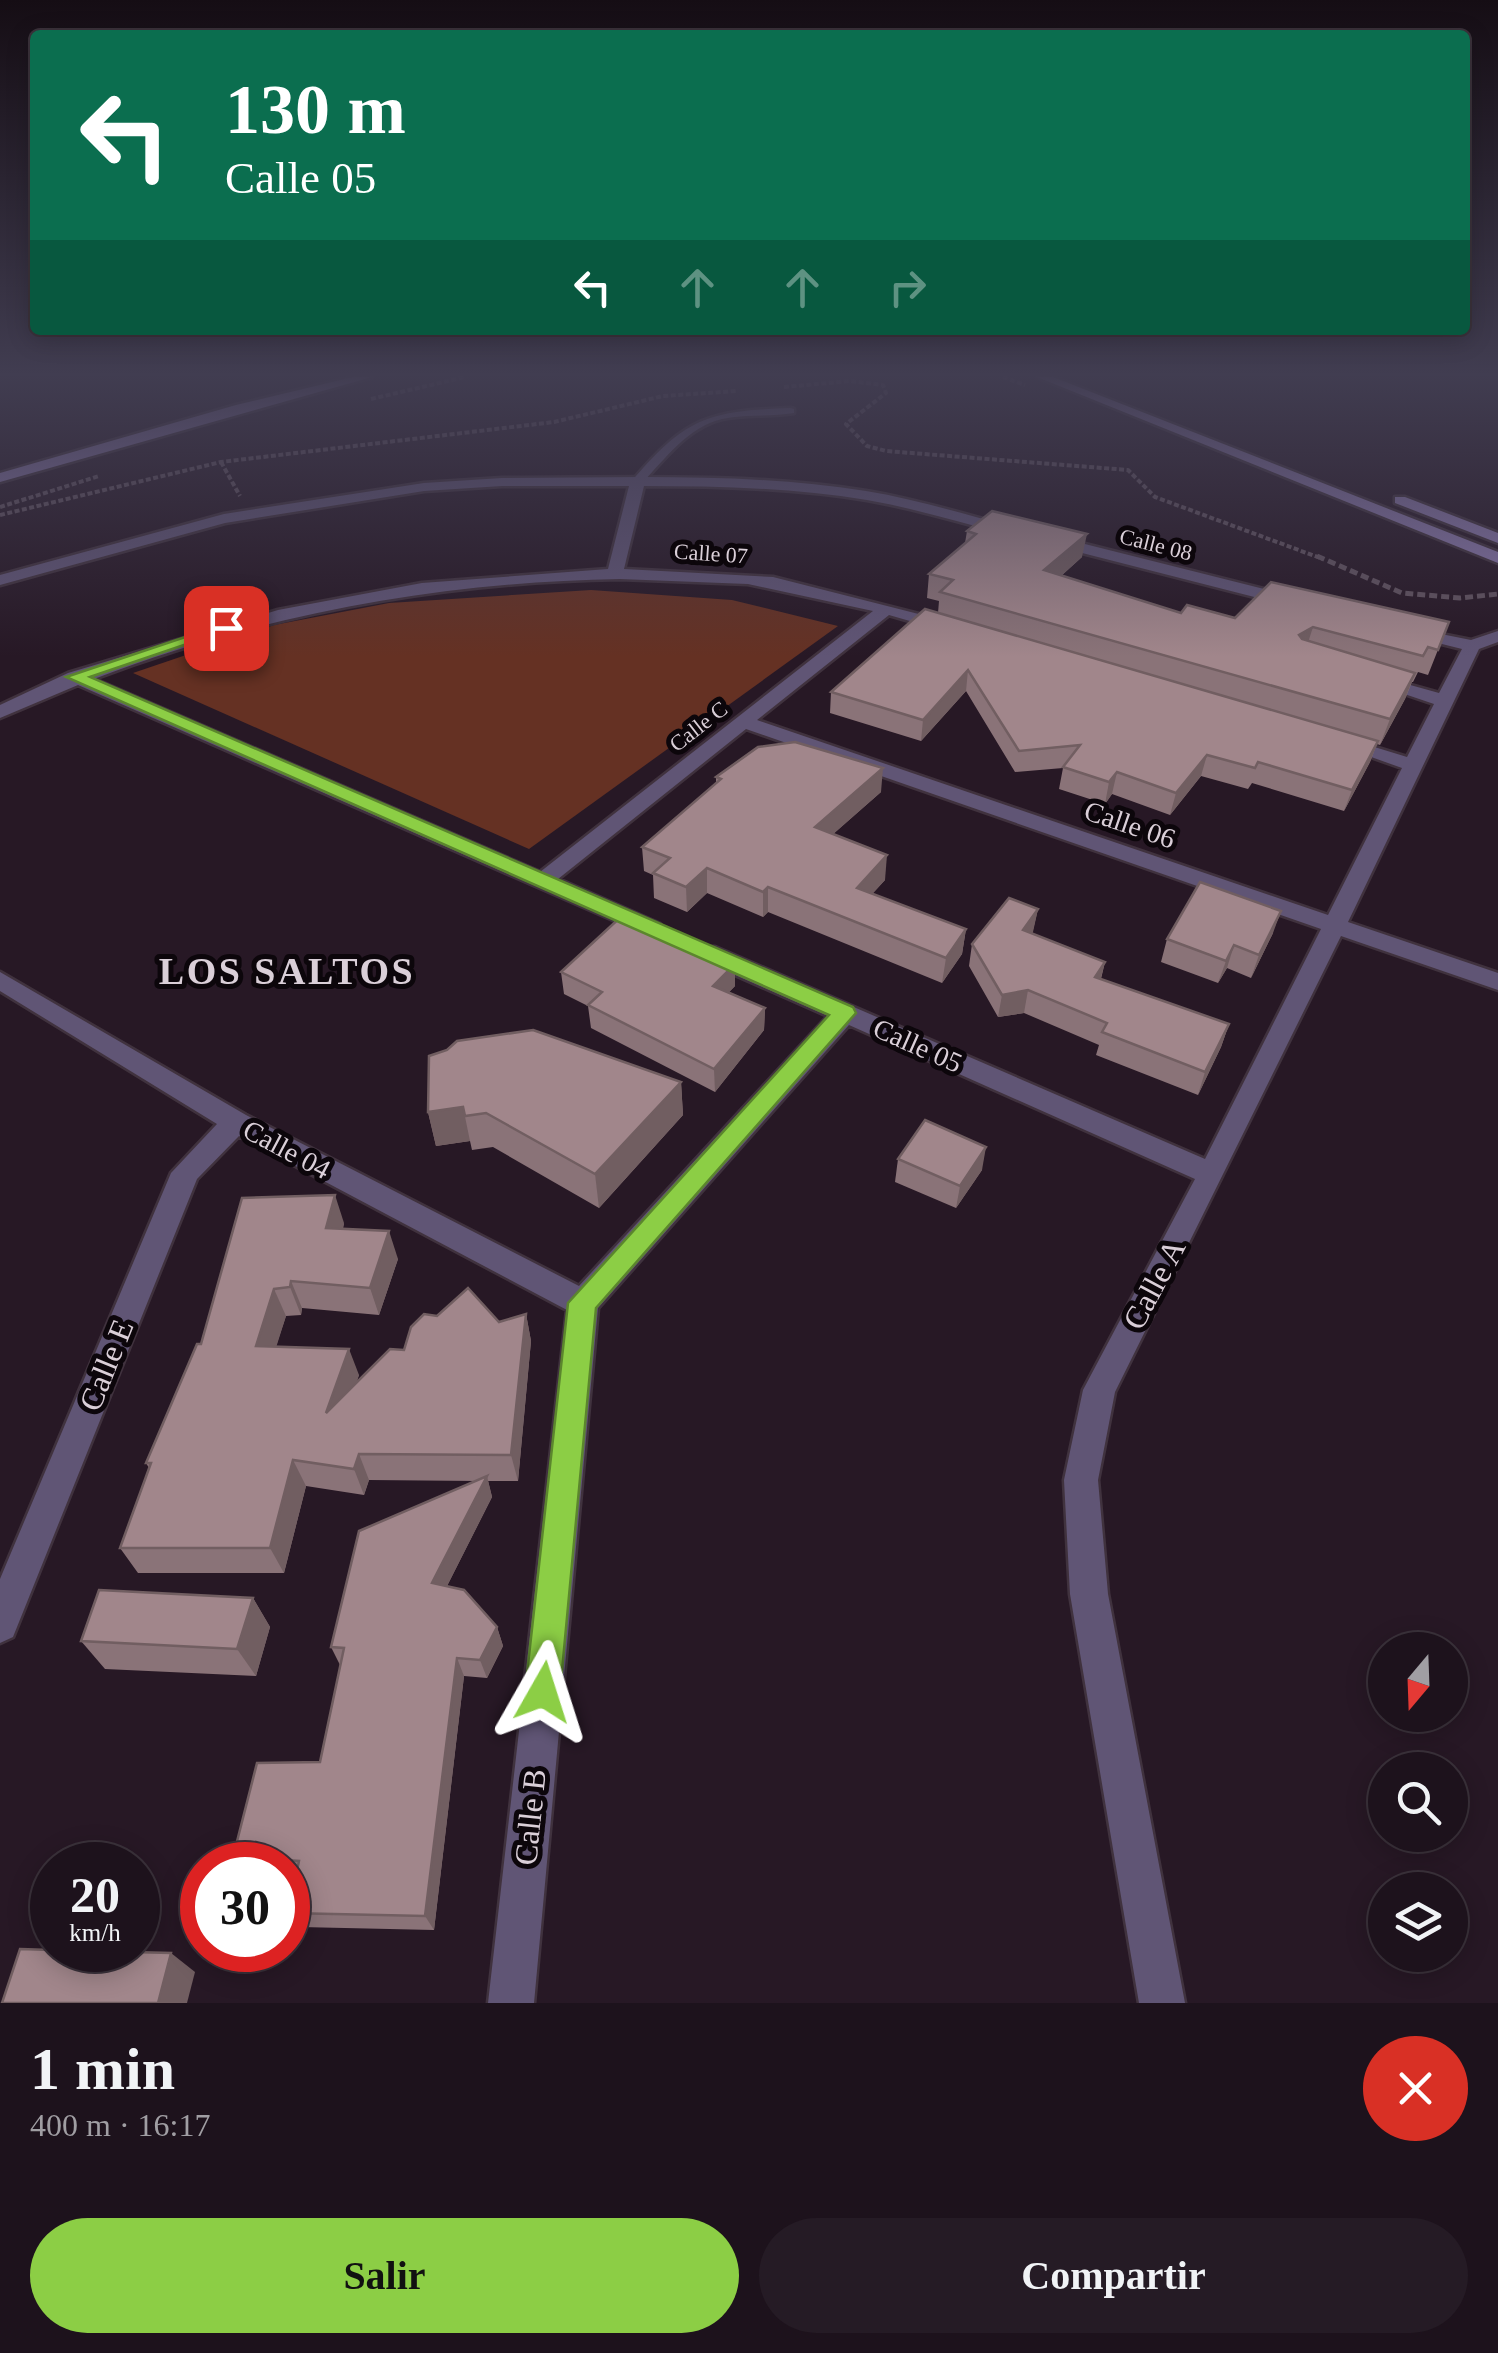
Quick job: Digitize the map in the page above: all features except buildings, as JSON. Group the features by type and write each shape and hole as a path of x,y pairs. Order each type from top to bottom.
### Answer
{"main road":[{"path":"0,478 26,470"},
{"path":"1279,470 1498,558"},
{"path":"1390,496 1498,538"}],"street":[{"path":"615,574 638,481"},
{"path":"0,580 109,548 249,514 424,487 736,482 870,496 1023,534"},
{"name":"Calle 08","path":"1042,539 1311,606"},
{"name":"Calle 07","path":"0,712 75,677 264,616 394,590 504,578 615,574 774,582 961,631"},
{"name":"Calle C","path":"542,881 885,610"},
{"path":"1388,626 1485,641"},
{"name":"Calle A","path":"1162,2003 1088,1594 1081,1480 1099,1390 1212,1174 1445,701 1485,641"},
{"path":"1357,676 1445,701"},
{"name":"Calle 05","path":"75,677 1212,1174"},
{"name":"Calle 06","path":"743,722 1498,982"},
{"path":"1318,736 1413,765"},
{"name":"Calle 04","path":"0,980 236,1122 582,1303"},
{"path":"582,1303 845,1013"},
{"name":"Calle E","path":"0,1624 185,1173 236,1122"},
{"name":"Calle B","path":"511,2003 582,1303"}],"lane":[{"path":"638,481 648,470"}],"path":[{"path":"226,470 249,514"}],"shaded area":[{"path":"591,590 732,600 838,626 529,849 133,673 274,625 389,603"}],"district":[{"name":"LOS SALTOS","path":"287,971"}],"route":[{"path":"226,628 75,677 845,1013 582,1303 543,1692"}]}
